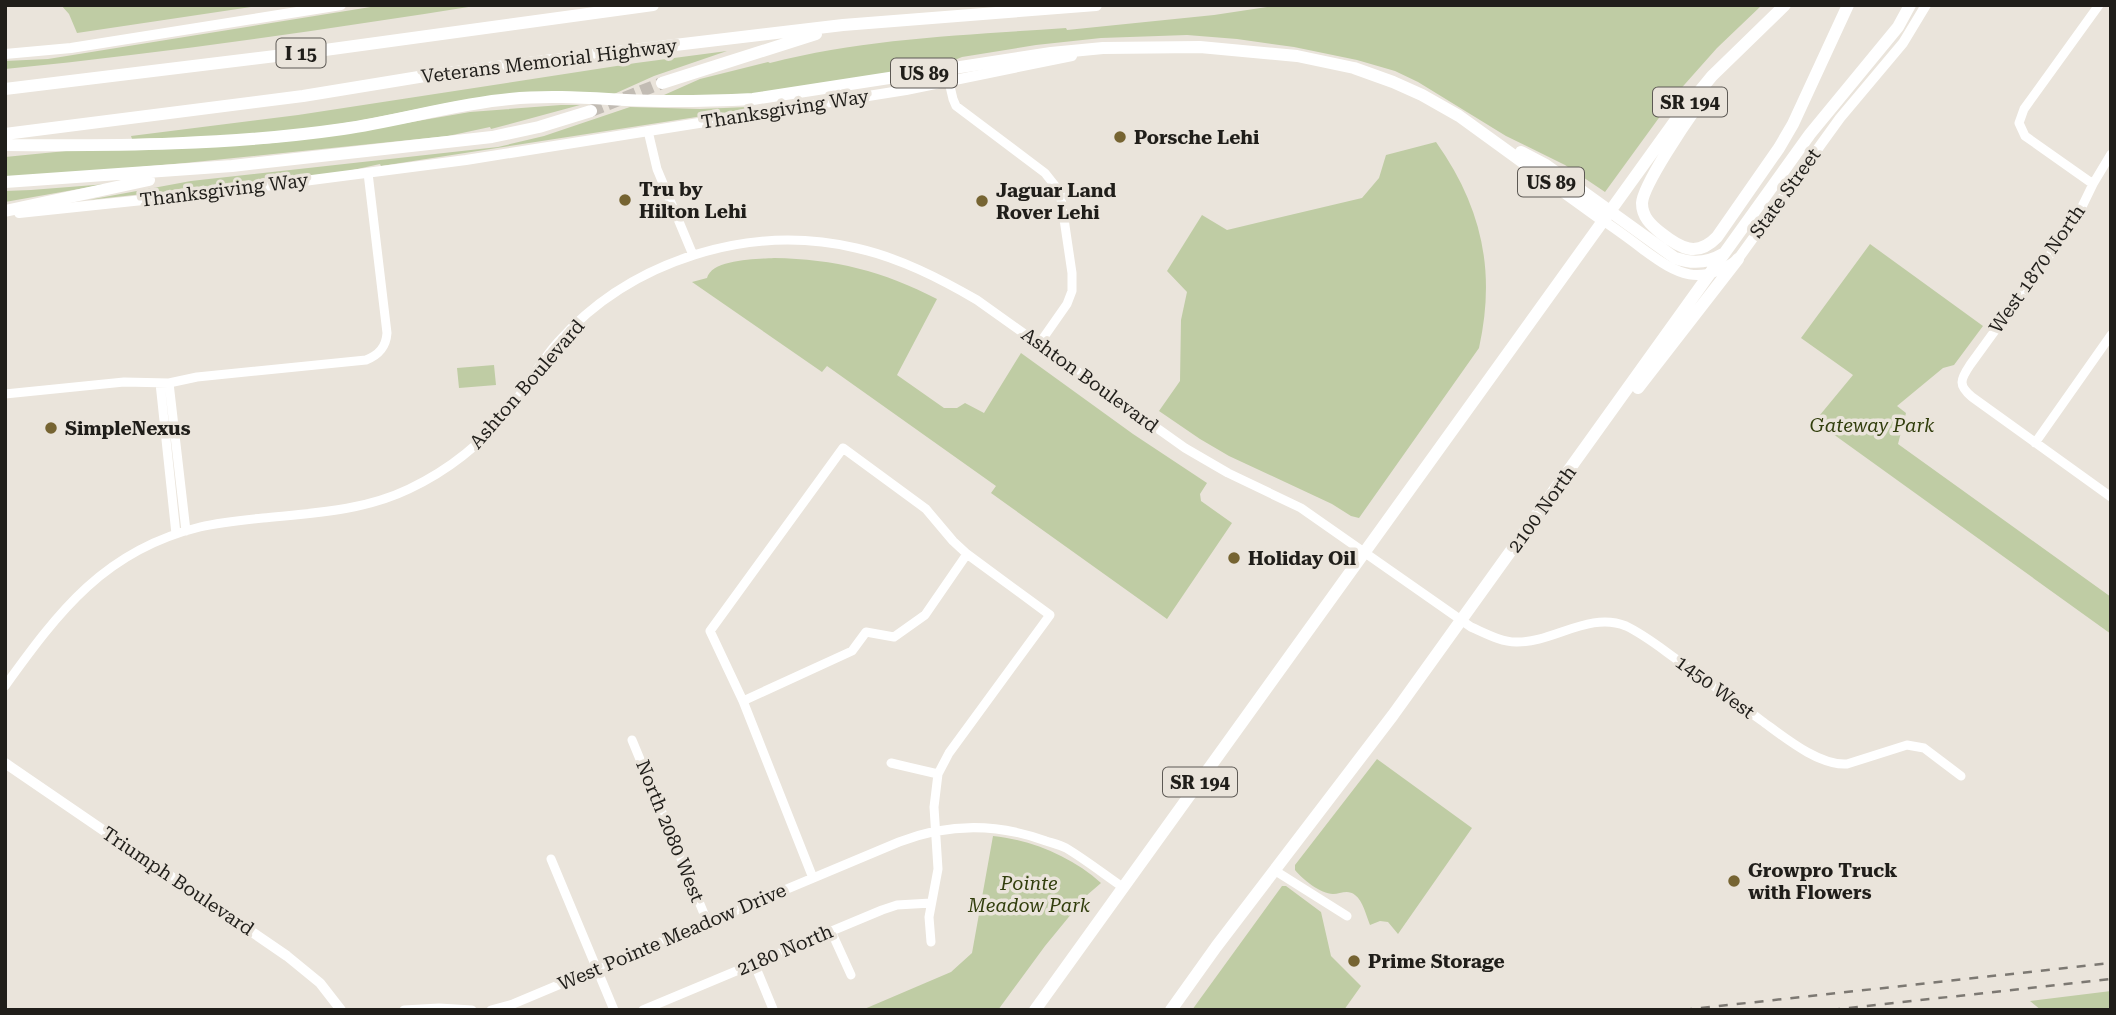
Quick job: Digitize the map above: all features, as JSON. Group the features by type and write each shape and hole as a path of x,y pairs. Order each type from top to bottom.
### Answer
{"highway":[{"name":"Veterans Memorial Highway","path":"5,89 325,50 602,8 653,5"},
{"name":"Veterans Memorial Highway","path":"5,134 303,96 458,72 843,25 1096,5"},
{"path":"1784,7 1716,82 1680,131 1644,193 1643,209 1647,220 1681,247 1697,249 1708,245 1728,222 1793,124 1848,5"},
{"name":"2100 North","path":"1171,1010 1393,715 1711,273 1734,249 1810,134 1898,27 1910,5"},
{"name":"SR 194","path":"1035,1010 1695,95 1784,7"},
{"path":"662,83 843,25"},
{"name":"Thanksgiving Way","path":"1134,46 1253,51 1314,59 1354,68 1422,95 1459,116 1498,144 1546,166 1607,216 1681,260 1702,262 1734,249"},
{"name":"US 89","path":"5,145 108,146 286,136 346,129 479,102 513,99 586,96 627,100 753,99 1051,53 1134,46"},
{"path":"5,182 232,166 492,137 539,127 592,111"},
{"path":"1587,446 1638,388 1734,249 1748,211 1788,142 1793,124"},
{"path":"5,213 141,181 232,166"}],"main road":[{"path":"5,54 71,48 341,5"},
{"name":"State Street","path":"1734,249 1903,43 1926,5"},
{"name":"Thanksgiving Way","path":"5,213 219,192 368,173 949,82 1050,60 1134,46"},
{"path":"1607,216 1672,270 1692,275 1711,273"},
{"name":"Triumph Boulevard","path":"5,763 287,956 320,983 341,1010"}],"street":[{"path":"2093,184 2025,136 2019,123 2024,109 2099,5"},
{"path":"949,82 956,106 1045,173 1059,192 1072,273 1072,291 1068,304 1040,344"},
{"path":"648,131 657,169 693,255"},
{"name":"West 1870 North","path":"2035,443 1964,390 1961,383 1963,375 2076,219 2111,154"},
{"path":"5,394 124,382 165,383 197,377 366,360 381,351 387,333 368,173"},
{"name":"Ashton Boulevard","path":"5,686 52,623 81,591 119,561 145,547 186,531 230,522 362,506 408,490 465,454 493,428 557,343 588,314 623,288 643,276 693,255 730,246 771,241 811,241 856,248 899,261 949,283 1040,344 1199,458 1301,508 1461,621"},
{"path":"2111,335 2035,443 2111,497"},
{"path":"165,383 186,531"},
{"path":"165,383 176,534"},
{"path":"813,878 743,701 710,631 843,448 926,509 967,554 1050,615 949,753 938,774 933,807 938,869 931,903 931,942"},
{"path":"743,701 852,651 866,632 894,637 925,615 967,554"},
{"name":"1450 West","path":"1461,621 1495,638 1515,643 1547,638 1598,622 1625,626 1650,640 1785,737 1825,761 1837,765 1847,764 1907,745 1924,748 1961,775"},
{"name":"North 2080 West","path":"632,740 707,922"},
{"path":"891,763 938,774"},
{"name":"West Pointe Meadow Drive","path":"491,1010 513,1004 907,839 935,831 964,826 991,827 1031,835 1065,847 1124,888"},
{"path":"551,859 614,1010"},
{"path":"1274,870 1347,916"},
{"name":"2180 North","path":"643,1010 897,905 931,903"},
{"path":"831,931 851,975"},
{"path":"754,963 773,1009"},
{"path":"404,1010 472,1010"}],"green space":[{"path":"61,5 265,5 77,33 69,14"},
{"path":"383,5 481,5 125,56 5,69 5,61 48,59"},
{"path":"1280,5 1762,5 1717,48 1677,93 1605,192 1565,165 1506,136 1418,82 1395,71 1294,47 1237,39 1187,35 1101,38 1036,45 962,57 940,66 754,94 664,95 700,79 768,62 843,48 954,36 1067,30 1214,15"},
{"path":"727,51 654,76 614,94 458,101 358,121 267,135 132,139 131,136 298,115"},
{"path":"580,105 491,129 490,127 448,136 5,179 5,157 66,151 264,144 330,136 470,112"},
{"path":"630,107 748,109 381,166 380,164 344,172 88,200 191,181 498,147 544,136"},
{"path":"1436,142 1465,191 1481,240 1486,292 1479,348 1359,518 1229,456 1159,411 1180,381 1181,320 1187,292 1167,271 1202,215 1227,230 1362,198 1379,178 1386,155"},
{"path":"107,184 5,202 5,191"},
{"name":"Gateway Park","path":"1870,244 1983,326 1954,365 1943,368 1897,406 1906,413 1898,444 2111,597 2111,634 1815,421 1853,375 1801,338"},
{"path":"774,258 818,261 858,268 897,281 937,299 897,375 944,408 957,408 965,403 984,413 1021,353 1133,434 1207,483 1200,494 1201,501 1232,523 1167,619 991,493 996,486 827,366 822,372 692,282 707,278 717,267 726,264"},
{"path":"494,365 496,385 459,388 457,368"},
{"path":"1377,759 1472,828 1398,934 1388,922 1380,921 1370,925 1362,904 1352,893 1323,892 1295,870 1295,865"},
{"name":"Pointe Meadow Park","path":"993,836 1022,841 1051,851 1077,865 1101,883 1086,896 1045,946 998,1010 862,1010 951,972 972,953"},
{"path":"1282,886 1286,886 1321,912 1331,956 1361,986 1344,1010 1192,1010"},
{"path":"2111,991 2111,1010 2041,1010 2030,1001"}],"tunnel":[{"path":"591,111 662,83"}],"railway":[{"path":"1683,1010 2111,963"},
{"path":"1831,1010 2111,979"}],"place":[{"name":"Porsche Lehi","path":"1120,137"},
{"name":"Tru by Hilton Lehi","path":"625,200"},
{"name":"Jaguar Land Rover Lehi","path":"982,201"},
{"name":"SimpleNexus","path":"51,428"},
{"name":"Holiday Oil","path":"1234,558"},
{"name":"Growpro Truck with Flowers","path":"1734,881"},
{"name":"Prime Storage","path":"1354,961"}]}
